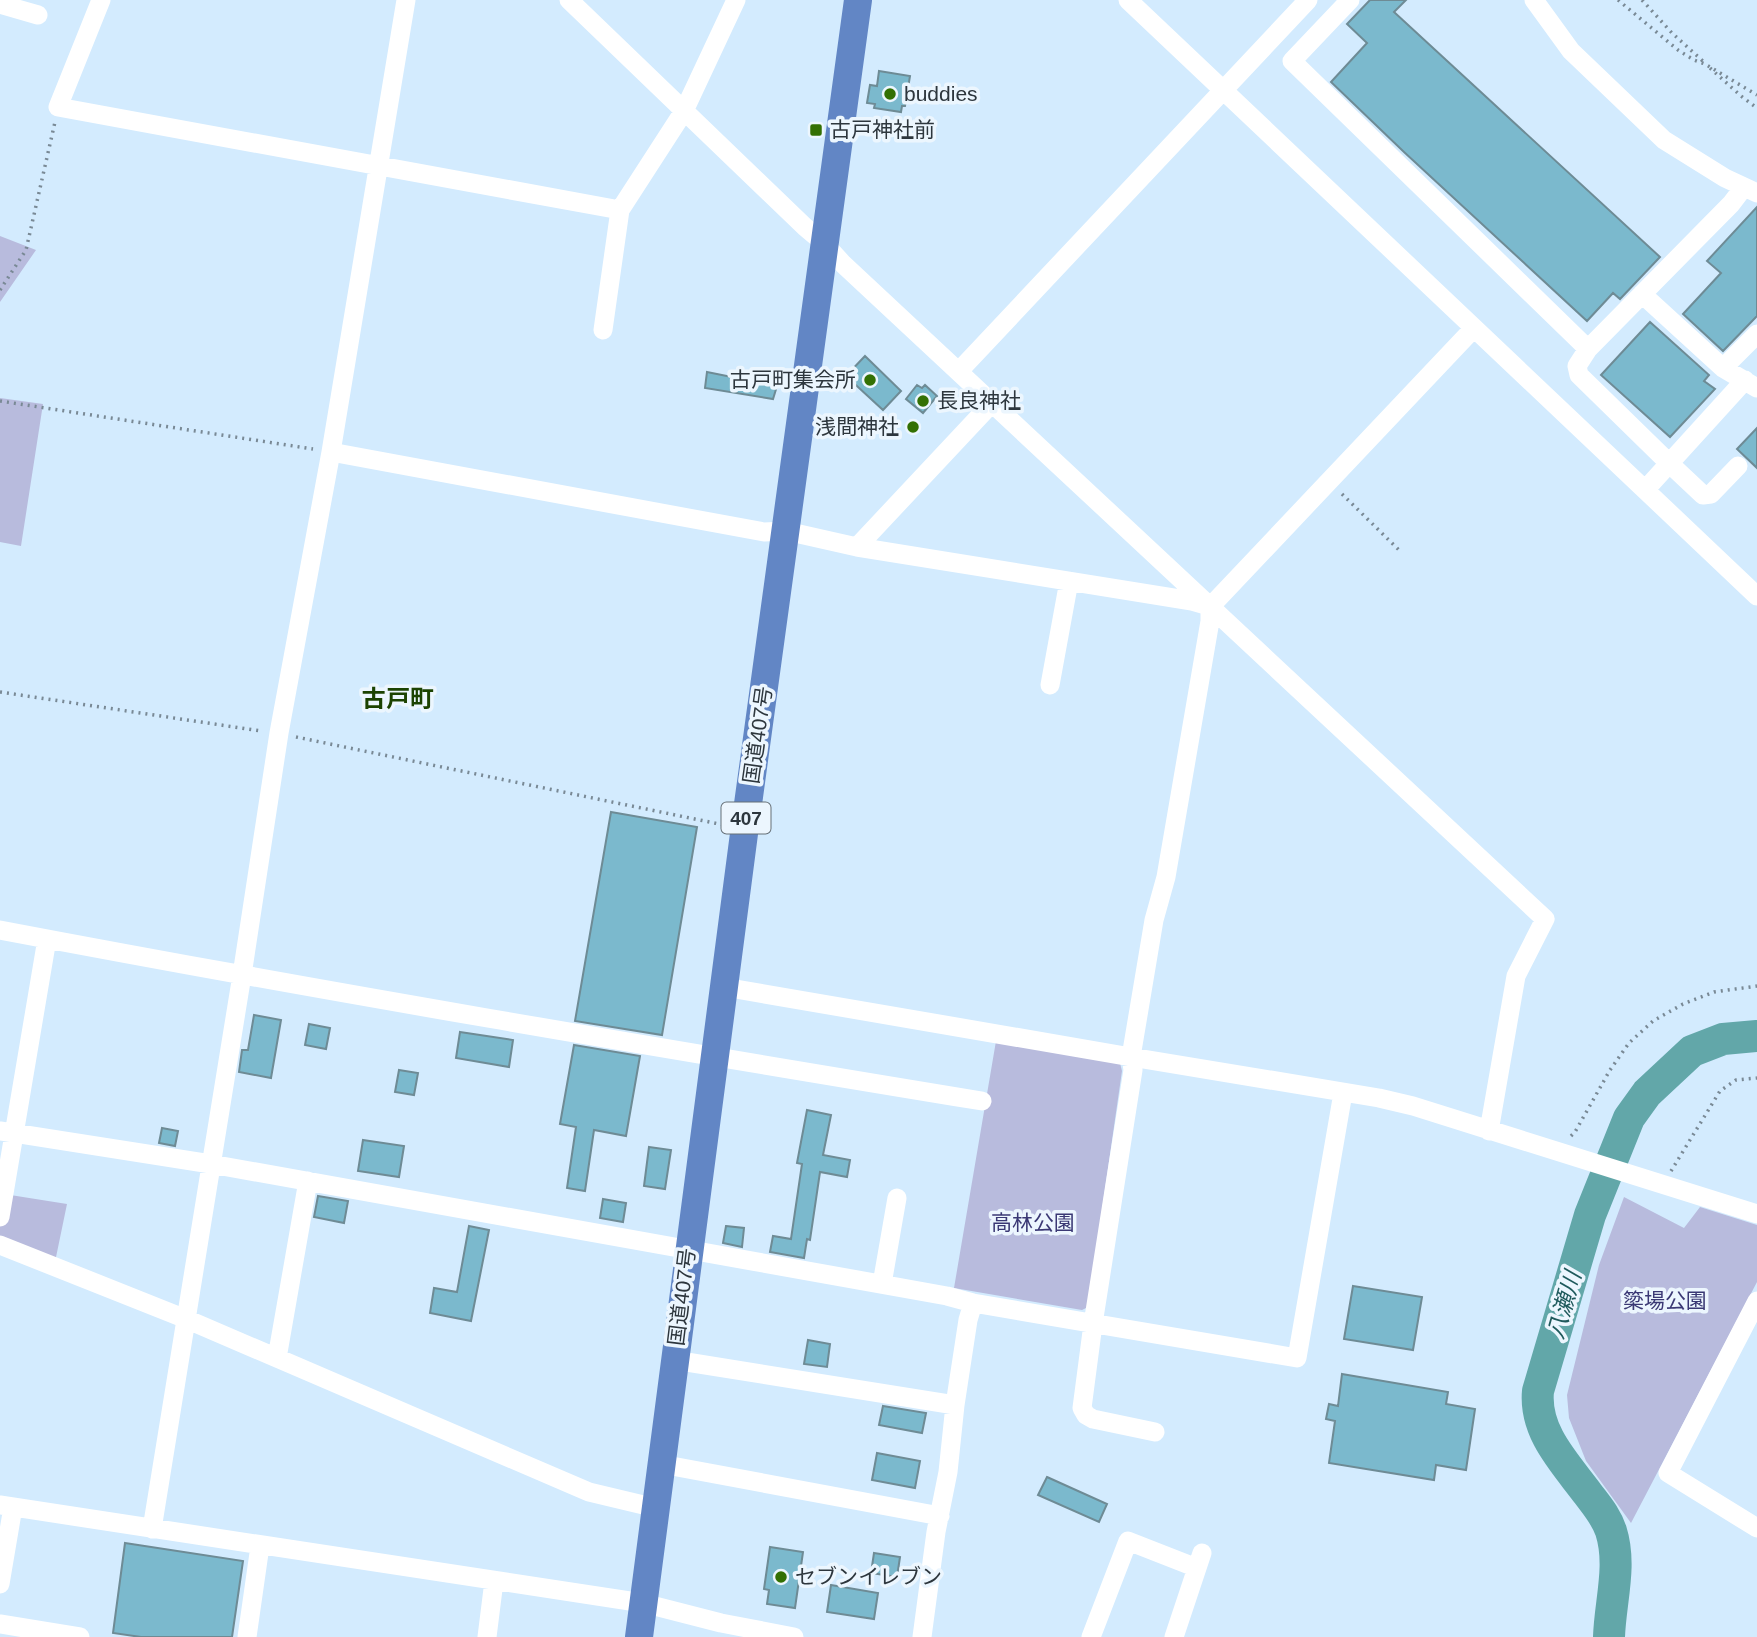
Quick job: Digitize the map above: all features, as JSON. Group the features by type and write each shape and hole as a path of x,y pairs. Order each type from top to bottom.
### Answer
{"highway":[{"name":"国道407号","path":"639,1637 688,1250 858,0"}],"street":[{"path":"101,0 58,107 620,210"},
{"path":"152,1529 279,733 331,452 406,0"},
{"path":"569,0 843,264 1545,919 1516,976 1489,1131"},
{"path":"603,330 620,210 684,111 736,0"},
{"path":"1128,0 1757,596"},
{"path":"959,371 1308,0"},
{"path":"1350,0 1292,61 1588,348"},
{"path":"1534,0 1571,51 1664,140 1725,178 1750,190 1731,204 1588,348 1577,366 1579,375 1703,495 1711,494 1738,466"},
{"path":"0,4 38,15"},
{"path":"1642,294 1723,368 1751,384 1645,490"},
{"path":"1155,1432 1093,1419 1086,1415 1082,1408 1133,1070 1131,1058 1154,920 1166,877 1210,621 1210,607 1474,328"},
{"path":"1723,368 1757,334"},
{"path":"857,547 992,403"},
{"path":"331,452 764,532 786,531 857,547 1192,601 1210,607"},
{"path":"1050,685 1069,581"},
{"path":"0,930 242,975 982,1101"},
{"path":"0,1217 7,1133 47,939"},
{"path":"724,986 1131,1058 1379,1098 1413,1106 1757,1214"},
{"path":"7,1133 211,1164 947,1296 973,1303 1297,1358 1343,1093"},
{"path":"276,1358 308,1181"},
{"path":"881,1284 897,1198"},
{"path":"0,1245 186,1319 589,1492 656,1508"},
{"path":"1757,1301 1668,1473 1757,1528"},
{"path":"922,1637 936,1532 948,1472 954,1405 973,1303"},
{"path":"674,1360 954,1405"},
{"path":"661,1464 940,1516"},
{"path":"0,1584 6,1506 643,1603 721,1623 794,1637"},
{"path":"1091,1637 1128,1541 1199,1560 1174,1637"},
{"path":"247,1637 261,1546"},
{"path":"487,1637 494,1581"},
{"path":"0,1624 80,1637"}],"path":[{"path":"1618,0 1678,50 1757,94"},
{"path":"1642,0 1705,64 1757,108"},
{"path":"0,290 26,250 58,107"},
{"path":"0,401 331,452"},
{"path":"1329,481 1401,551"},
{"path":"0,691 279,733 723,825 745,826"},
{"path":"1567,1140 1575,1132 1610,1070 1629,1043 1653,1021 1683,1004 1713,992 1757,986"},
{"path":"1670,1174 1672,1166 1720,1091 1736,1080 1757,1078"}],"green space":[{"path":"0,236 36,250 0,302"},
{"path":"0,398 43,404 21,546 0,542"},
{"name":"高林公園","path":"996,1041 1120,1063 1122,1071 1088,1307 1082,1310 954,1288"},
{"path":"4,1194 67,1204 55,1262 0,1245 0,1217"},
{"name":"簗場公園","path":"1624,1197 1684,1228 1700,1207 1757,1225 1757,1282 1631,1523 1586,1461 1569,1418 1567,1395 1599,1265"}],"building":[{"path":"1370,0 1406,0 1394,12 1660,257 1620,299 1613,293 1587,321 1331,82 1367,43 1347,24"},
{"path":"879,71 910,76 905,106 902,106 901,112 874,108 875,104 867,103 870,85 877,86"},
{"path":"1757,207 1757,316 1723,351 1683,314 1721,273 1707,261"},
{"path":"1650,322 1709,375 1704,381 1715,389 1670,437 1601,375"},
{"name":"古戸町集会所","path":"865,356 901,391 883,410 846,376"},
{"path":"707,372 777,386 773,399 705,388"},
{"name":"長良神社","path":"917,385 922,388 925,385 937,396 923,413 906,399"},
{"path":"1757,428 1757,468 1737,449"},
{"path":"611,812 697,827 662,1035 575,1021"},
{"path":"254,1015 281,1020 271,1078 239,1072 242,1050 248,1050"},
{"path":"309,1024 330,1028 326,1049 305,1045"},
{"path":"460,1032 513,1040 509,1067 456,1058"},
{"path":"574,1045 640,1056 626,1136 594,1130 585,1191 567,1188 576,1127 560,1124"},
{"path":"399,1070 418,1073 414,1095 395,1092"},
{"path":"807,1110 831,1115 823,1155 850,1160 847,1177 820,1172 810,1240 807,1239 804,1258 770,1252 773,1236 791,1239 802,1164 797,1163"},
{"path":"162,1128 178,1131 175,1146 159,1143"},
{"path":"363,1140 404,1146 399,1177 358,1171"},
{"path":"649,1147 671,1150 665,1189 644,1186"},
{"path":"318,1196 348,1201 344,1223 314,1217"},
{"path":"603,1199 626,1203 623,1222 600,1218"},
{"path":"469,1226 489,1230 471,1321 430,1313 434,1288 457,1292"},
{"path":"726,1226 744,1228 742,1247 723,1243"},
{"path":"1353,1286 1422,1297 1413,1350 1344,1339"},
{"path":"808,1340 830,1344 827,1367 804,1364"},
{"path":"1342,1374 1448,1392 1446,1404 1475,1409 1466,1470 1436,1465 1434,1480 1329,1463 1335,1421 1326,1419 1329,1404 1338,1406"},
{"path":"883,1406 926,1413 922,1433 879,1425"},
{"path":"877,1453 920,1461 915,1488 872,1480"},
{"path":"1047,1477 1107,1504 1099,1522 1038,1495"},
{"path":"125,1543 243,1561 232,1637 141,1637 113,1633"},
{"path":"770,1547 803,1552 795,1608 767,1604 769,1590 764,1589"},
{"path":"874,1553 900,1557 897,1577 871,1573"},
{"path":"831,1585 878,1593 874,1619 827,1612"}],"waterway":[{"name":"八瀬川","path":"1609,1637 1615,1571 1611,1531 1601,1511 1561,1459 1546,1433 1538,1406 1538,1391 1590,1215 1629,1118 1647,1093 1692,1051 1723,1039 1757,1036"}],"place":[{"name":"buddies","path":"890,94"},
{"name":"古戸神社前","path":"816,130"},
{"name":"古戸町集会所","path":"870,380"},
{"name":"長良神社","path":"923,401"},
{"name":"浅間神社","path":"913,427"},
{"name":"セブンイレブン","path":"781,1577"}],"district":[{"name":"古戸町","path":"398,699"}]}
